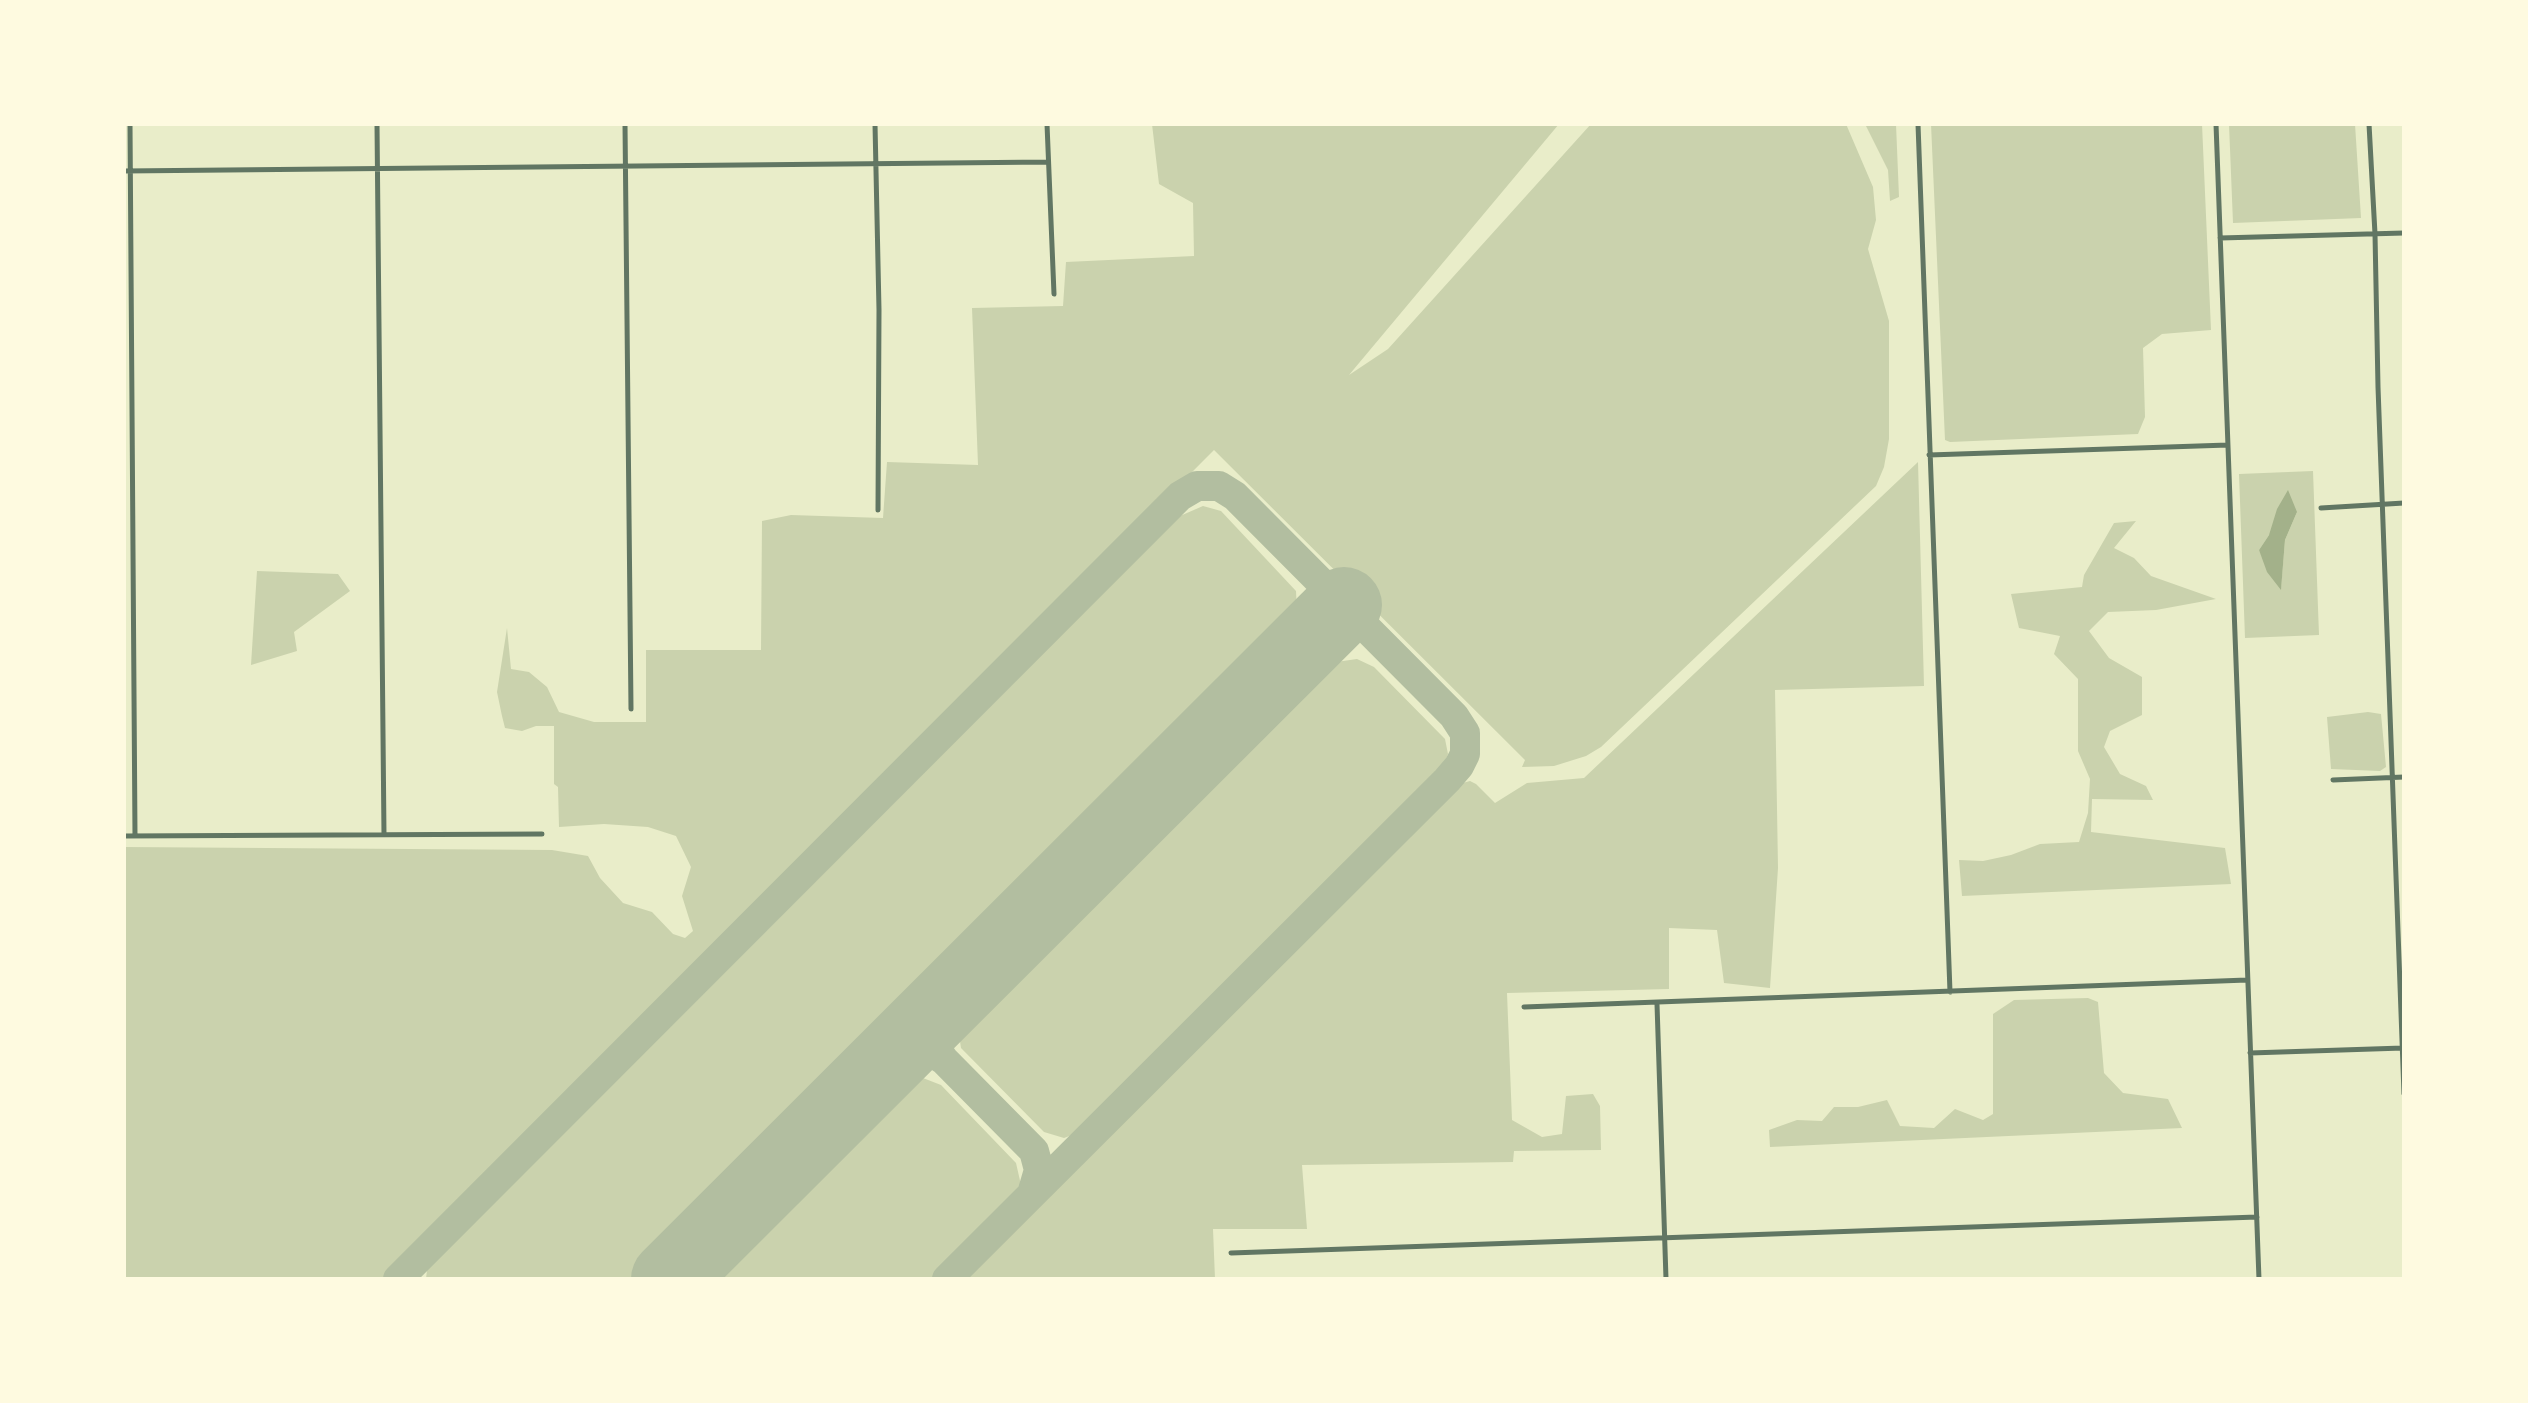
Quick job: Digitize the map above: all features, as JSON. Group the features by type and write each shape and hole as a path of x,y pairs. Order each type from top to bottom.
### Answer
{"street":[{"path":"130,124 127,171 135,835"},
{"path":"377,124 384,835"},
{"path":"625,124 631,709"},
{"path":"875,124 879,310 878,510"},
{"path":"1047,124 1054,294"},
{"path":"1918,124 1929,455 1941,678 1950,992"},
{"path":"2216,124 2259,1279"},
{"path":"2369,124 2404,1094"},
{"path":"127,171 1048,162"},
{"path":"2220,238 2404,233"},
{"path":"1929,455 2228,445"},
{"path":"2321,508 2404,503"},
{"path":"2333,780 2404,777"},
{"path":"124,836 542,834"},
{"path":"1524,1007 2247,980"},
{"path":"1657,1004 1666,1279"},
{"path":"2250,1053 2404,1048"},
{"path":"1231,1253 2257,1217"}],"shaded area":[{"path":"1152,124 1559,124 1349,375 1388,349 1591,124 1846,124 1873,187 1876,220 1868,249 1889,321 1889,439 1884,467 1876,486 1601,747 1586,756 1554,766 1522,767 1525,760 1214,450 717,948 711,947 702,955 703,962 385,1279 124,1279 124,847 552,850 588,856 600,878 623,903 652,912 673,934 685,938 693,931 682,896 691,867 676,836 648,827 604,824 559,827 558,787 554,784 554,726 536,726 522,731 505,728 497,692 507,628 511,669 529,672 547,687 559,712 594,722 646,722 646,650 761,650 762,521 791,515 883,518 887,462 978,465 972,308 1063,306 1066,262 1194,256 1193,203 1159,184"},
{"path":"1865,124 1896,124 1899,197 1890,201 1888,170"},
{"path":"1931,124 2202,124 2211,330 2162,334 2143,348 2145,417 2138,434 1945,440"},
{"path":"2229,124 2355,124 2361,218 2233,223"},
{"path":"1918,462 1924,686 1775,690 1778,868 1770,988 1724,983 1717,930 1669,928 1669,989 1507,993 1512,1120 1542,1137 1562,1134 1566,1096 1593,1094 1600,1106 1601,1150 1514,1151 1513,1162 1302,1165 1307,1229 1213,1229 1215,1279 965,1279 1459,784 1470,781 1476,784 1495,803 1527,783 1584,778"},
{"path":"2313,471 2319,635 2245,638 2239,474","holes":["2297,512 2285,540 2281,588 2259,550 2269,535"]},
{"path":"2288,490 2297,512 2285,540 2281,590 2267,572 2259,550 2269,535 2277,509"},
{"path":"1203,506 1221,511 1296,591 1297,612 1286,631 635,1279 426,1279 427,1270 1180,516"},
{"path":"2136,521 2114,548 2134,558 2151,576 2216,599 2156,610 2108,612 2089,631 2109,658 2142,677 2142,715 2110,731 2104,747 2120,774 2146,786 2153,800 2092,799 2091,832 2225,848 2231,884 1962,896 1959,860 1983,861 2040,844 2079,842 2088,813 2090,779 2078,751 2078,679 2054,654 2060,636 2019,628 2011,594 2082,587 2084,575 2114,523"},
{"path":"257,571 338,574 350,591 294,632 297,651 251,665"},
{"path":"1357,659 1374,667 1445,739 1448,754 1443,770 1080,1132 1064,1138 1044,1132 961,1048 959,1035 968,1019 1314,669"},
{"path":"2368,712 2381,714 2386,767 2380,771 2331,769 2327,717"},
{"path":"2088,998 2098,1002 2104,1073 2123,1093 2168,1099 2182,1128 1770,1147 1769,1130 1797,1120 1822,1121 1834,1107 1858,1107 1887,1100 1900,1126 1934,1128 1955,1109 1983,1120 1993,1114 1993,1014 2014,1000"},
{"path":"923,1078 941,1085 1016,1163 1021,1185 1014,1199 934,1279 708,1279 901,1085"}],"taxiway":[{"path":"398,1279 1180,496 1197,486 1219,486 1235,496 1454,716 1465,733 1465,754 1447,780 947,1279"},
{"path":"944,1005 934,1031 937,1050 944,1060"},
{"path":"890,1058 916,1050 932,1052 944,1060 1034,1151 1039,1170 1032,1194"}],"runway":[{"path":"669,1279 1344,605"}]}
